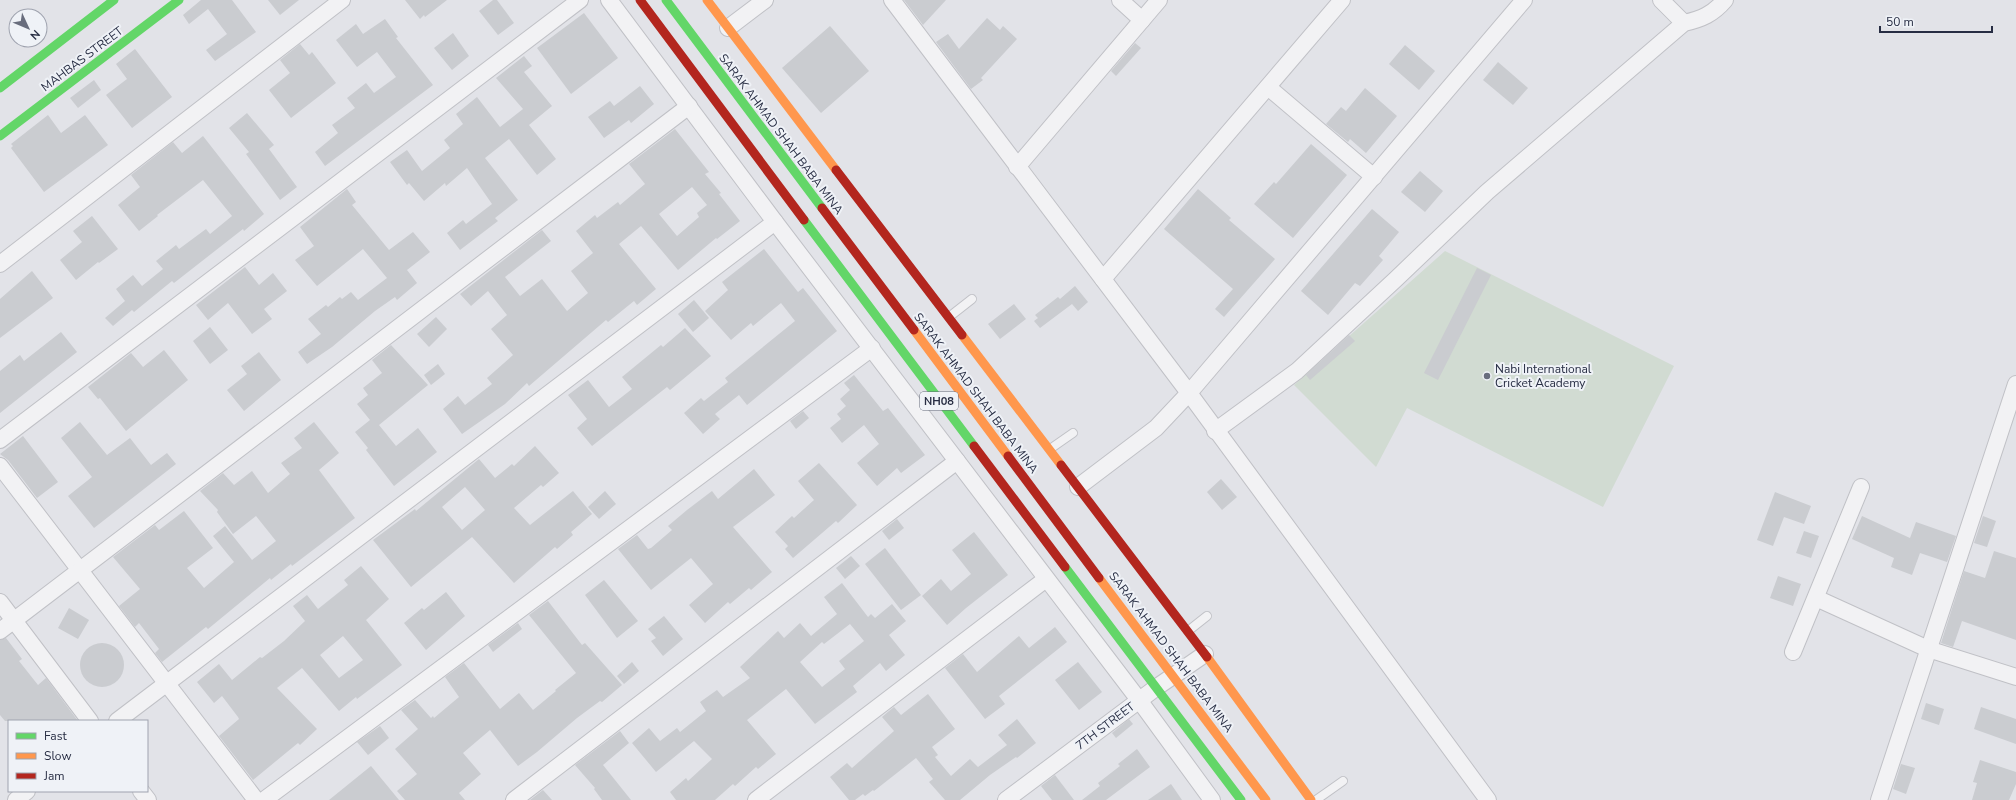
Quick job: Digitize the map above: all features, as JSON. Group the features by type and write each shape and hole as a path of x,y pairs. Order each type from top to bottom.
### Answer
{"main road":[{"path":"0,88 114,0"},
{"name":"MAHBAS STREET","path":"0,136 179,0"},
{"name":"NH08","path":"640,0 984,461 1157,687 1241,800"},
{"name":"SARAK AHMAD SHAH BABA MINA","path":"666,0 1174,675 1266,800"},
{"path":"707,0 1205,654 1311,800"}],"street":[{"path":"0,264 342,0"},
{"path":"0,440 580,0"},
{"path":"609,0 775,222 1139,700 1212,800"},
{"path":"728,28 765,0"},
{"path":"892,0 1189,393 1215,431 1484,799"},
{"path":"1120,0 1142,20"},
{"path":"1017,167 1159,0"},
{"path":"1078,487 1156,428 1189,393 1524,0"},
{"path":"1661,0 1684,23"},
{"path":"1215,431 1297,371 1396,280 1487,192 1684,23 1702,19 1716,11 1725,0"},
{"path":"1103,280 1268,87 1336,2"},
{"path":"1268,87 1374,177"},
{"path":"0,631 689,106"},
{"path":"119,720 775,222"},
{"path":"264,800 872,348"},
{"path":"1878,800 2016,384"},
{"path":"514,800 957,461"},
{"path":"0,466 256,800"},
{"path":"1793,652 1861,487"},
{"path":"756,800 1046,579"},
{"path":"1816,598 1928,649 2016,677"},
{"path":"0,602 89,720"},
{"name":"7TH STREET","path":"1006,800 1139,700 1205,654"},
{"path":"16,800 27,792"},
{"path":"142,792 148,800"}],"lane":[{"path":"948,317 972,299"},
{"path":"1049,450 1073,433"},
{"path":"1187,631 1207,616"},
{"path":"1316,800 1342,781"}],"shaded area":[{"name":"Nabi International Cricket Academy","path":"1445,251 1674,366 1603,507 1407,408 1376,467 1294,385"}],"building":[{"path":"201,0 232,0 256,32 215,61 206,50 227,34 208,9 189,24 183,15"},
{"path":"268,0 299,0 280,15"},
{"path":"405,0 447,0 425,17 424,15 420,19"},
{"path":"493,0 497,0 514,23 498,35 479,11"},
{"path":"904,0 946,0 923,25"},
{"path":"584,13 618,58 571,94 537,48"},
{"path":"987,18 1000,30 1003,26 1017,39 981,78 983,80 971,89 936,42 948,34 959,49"},
{"path":"385,19 398,37 396,38 433,85 325,166 315,152 338,133 332,125 355,108 347,98 366,83 374,93 396,77 377,52 357,67 336,40 356,24 363,34"},
{"path":"830,26 869,71 821,113 782,68"},
{"path":"453,33 469,56 452,70 434,48"},
{"path":"1135,43 1141,48 1116,76 1111,71"},
{"path":"300,44 309,55 312,52 336,83 291,118 269,90 290,73 280,60"},
{"path":"1405,45 1435,71 1419,90 1389,64"},
{"path":"135,49 172,97 132,128 106,95 127,79 116,64"},
{"path":"524,56 532,66 524,72 552,106 529,125 556,159 537,175 509,139 485,158 518,200 495,218 498,221 460,250 447,233 463,220 466,224 492,204 467,168 446,186 445,183 424,201 409,183 407,185 390,162 407,150 422,171 450,148 444,140 463,124 456,114 477,97 500,127 523,109 496,78"},
{"path":"1498,62 1528,88 1513,105 1483,80"},
{"path":"94,80 101,90 78,108 70,98"},
{"path":"640,86 654,104 631,123 629,120 604,138 588,117 610,101 614,106"},
{"path":"1365,88 1397,116 1366,153 1350,139 1348,142 1326,124 1341,107 1346,111"},
{"path":"247,113 274,145 269,149 297,187 280,200 246,154 249,152 229,128"},
{"path":"48,115 61,133 85,115 108,145 44,192 11,148 13,146 11,144"},
{"path":"675,129 709,172 705,174 721,193 719,194 740,221 717,239 716,238 678,270 641,226 619,244 656,289 637,305 634,301 608,322 606,320 529,386 527,383 505,404 462,434 443,409 458,396 465,405 492,384 487,378 513,355 491,329 507,315 488,291 471,306 460,294 542,230 551,241 505,277 520,296 542,279 567,311 588,293 571,271 593,253 576,231 595,215 597,218 618,202 620,205 645,184 629,164","holes":["692,187 707,205 697,213 699,217 677,236 659,214"]},
{"path":"203,136 264,214 244,231 243,229 174,283 172,281 134,312 132,310 113,326 105,318 125,301 116,289 133,275 142,286 163,269 156,261 176,245 179,249 206,229 210,234 232,216 203,180 157,215 158,216 139,231 118,205 140,187 131,175 173,142 182,153"},
{"path":"1311,144 1347,175 1293,238 1254,204 1274,182 1276,184"},
{"path":"1420,171 1443,191 1425,212 1401,192"},
{"path":"347,189 356,202 352,205 389,250 413,232 430,252 407,270 417,283 397,300 395,297 375,311 332,347 307,364 298,352 321,334 308,319 326,305 328,307 340,297 342,299 351,292 358,300 387,278 363,249 317,286 295,260 314,246 300,227"},
{"path":"1198,189 1231,218 1229,220 1275,259 1224,317 1215,309 1233,289 1164,229"},
{"path":"1372,209 1399,232 1379,256 1383,260 1360,286 1355,283 1328,315 1301,291"},
{"path":"92,216 118,249 99,263 98,262 76,280 60,260 82,242 73,231"},
{"path":"764,249 798,292 803,288 837,331 747,405 739,395 715,414 720,419 703,434 684,413 701,398 704,401 728,382 725,378 795,321 781,303 753,326 751,323 731,340 705,311 728,290 722,282"},
{"path":"245,267 259,285 273,273 287,291 264,309 272,319 252,334 228,303 208,320 196,305"},
{"path":"1477,268 1491,275 1438,380 1424,373"},
{"path":"32,271 53,298 0,338 0,299"},
{"path":"1075,286 1088,302 1078,311 1072,304 1040,328 1034,321 1038,318 1035,315 1058,297 1060,299"},
{"path":"694,300 709,318 693,332 678,314"},
{"path":"1014,304 1026,319 1000,339 988,324"},
{"path":"436,317 447,329 429,347 417,334"},
{"path":"210,327 228,350 210,364 193,341"},
{"path":"685,328 711,356 670,390 667,387 592,446 577,428 587,419 568,395 588,380 609,407 632,389 622,377 661,345 663,347"},
{"path":"61,332 77,352 0,413 0,371 20,355 24,361"},
{"path":"1349,335 1355,341 1310,380 1306,375"},
{"path":"391,345 428,385 379,425 396,446 418,428 437,452 394,486 366,450 368,448 355,432 370,420 357,404 368,395 363,388 382,373 372,360"},
{"path":"164,350 188,380 126,431 100,398 98,399 88,387 131,353 143,367"},
{"path":"259,352 281,380 244,411 227,390 247,374 241,366"},
{"path":"438,364 445,374 431,385 424,375"},
{"path":"854,375 883,411 888,408 925,455 901,473 897,468 877,486 857,463 879,444 864,425 842,443 830,428 841,419 837,414 846,406 840,399 850,390 844,383"},
{"path":"803,411 809,418 796,429 790,421"},
{"path":"80,422 107,455 130,438 151,465 167,453 176,464 94,528 68,496 92,477 61,438"},
{"path":"314,422 339,453 319,470 355,518 292,566 291,564 271,580 270,578 208,629 206,627 162,662 155,653 159,649 139,623 135,627 119,606 140,589 113,557 155,525 159,530 184,511 213,548 187,568 204,588 234,562 213,536 225,526 252,560 276,541 256,516 233,534 217,512 218,510 200,491 223,473 234,485 252,471 268,493 290,474 281,463 302,448 294,438"},
{"path":"23,436 58,482 37,498 8,460 0,454"},
{"path":"535,446 559,473 543,487 541,485 514,508 530,525 573,491 592,514 571,532 573,535 557,549 555,547 514,583 472,537 411,587 373,540 415,509 416,511 479,459 495,478 512,464 514,466","holes":["465,487 485,510 462,530 442,507"]},
{"path":"819,463 857,505 838,523 836,521 793,558 785,549 788,546 775,532 792,516 794,518 814,500 798,481"},
{"path":"754,469 775,495 733,527 772,572 751,590 749,588 730,604 728,602 705,623 689,605 713,584 691,558 651,590 618,549 637,535 648,549 651,548 672,530 668,526 687,510 712,491 718,499"},
{"path":"1221,479 1237,497 1222,510 1207,492"},
{"path":"605,491 616,504 599,519 588,507"},
{"path":"1775,492 1811,506 1804,524 1784,517 1773,546 1757,540"},
{"path":"1862,516 1910,538 1916,522 1956,536 1947,562 1920,553 1912,575 1891,567 1894,558 1852,539"},
{"path":"1983,516 1996,521 1987,547 1974,543"},
{"path":"897,519 904,528 889,540 882,531"},
{"path":"1804,531 1819,536 1811,558 1796,553"},
{"path":"974,532 1008,575 947,625 922,596 941,579 951,591 971,574 952,550"},
{"path":"885,548 921,595 901,610 865,564"},
{"path":"1994,551 2016,558 2016,640 1962,621 1953,647 1941,643 1964,571 1985,578"},
{"path":"851,556 860,566 845,579 836,568"},
{"path":"361,566 389,599 366,620 402,665 357,699 356,697 339,711 302,668 277,688 317,729 300,745 298,743 253,780 219,736 239,719 238,717 222,696 214,703 197,682 219,664 232,680 260,657 262,658 284,641 305,621 293,606 307,595 318,609 348,585 344,580","holes":["343,636 363,660 339,678 320,655"]},
{"path":"1778,576 1801,584 1793,606 1770,598"},
{"path":"604,580 638,621 617,638 585,595"},
{"path":"842,583 868,617 871,614 875,618 892,604 906,621 889,635 905,655 886,671 880,663 853,686 857,692 815,724 786,689 747,720 776,754 758,769 756,767 735,786 733,784 715,800 676,800 670,792 686,778 688,781 712,759 694,741 656,772 632,743 649,728 660,741 677,728 680,732 706,711 700,702 717,690 723,697 750,678 740,667 778,631 784,638 800,623 811,636 837,614 824,597","holes":["850,624 864,641 839,661 845,669 822,687 800,662 822,642 824,644"]},
{"path":"446,592 465,616 426,650 404,623 422,608 424,610"},
{"path":"548,601 582,645 585,643 622,685 602,702 600,701 577,718 518,766 490,730 463,753 481,774 459,793 465,800 405,800 397,791 417,774 395,749 418,729 401,710 415,700 431,718 433,716 434,718 459,697 445,677 464,663 500,709 519,693 533,710 576,673 529,615"},
{"path":"69,608 89,620 78,639 58,628"},
{"path":"664,616 683,639 663,656 651,641 656,638 648,629"},
{"path":"518,623 522,629 493,652 488,645"},
{"path":"1055,627 1067,642 999,696 1005,704 985,719 945,668 963,654 977,672 1019,636 1029,648"},
{"path":"6,638 22,659 19,661 38,685 46,678 77,720 5,721 0,715 0,640"},
{"path":"98,643 106,643 111,644 118,649 123,656 123,674 118,681 111,686 98,687 90,684 83,677 80,669 80,661 83,653 90,646"},
{"path":"632,662 639,671 624,684 617,676"},
{"path":"1078,662 1102,692 1079,710 1055,680"},
{"path":"928,694 955,729 932,747 938,755 935,757 951,776 970,759 978,767 1007,745 998,735 1017,719 1036,743 1017,758 1016,757 990,775 960,800 945,800 929,782 933,779 916,758 874,791 873,790 865,796 863,794 855,800 849,800 830,777 847,763 852,768 894,731 882,717 889,711 894,707 901,715"},
{"path":"1926,703 1944,709 1939,725 1921,719"},
{"path":"1981,707 2016,719 2016,744 1974,729"},
{"path":"1129,719 1133,724 1116,738 1112,733"},
{"path":"380,726 389,738 368,755 357,742"},
{"path":"620,731 629,743 603,765 631,800 602,800 594,789 595,788 575,765"},
{"path":"1137,749 1150,767 1106,800 1082,800 1100,786 1098,783 1120,766 1118,764"},
{"path":"1980,760 2016,772 2016,784 2009,800 1972,800 1977,783 1973,782"},
{"path":"1901,764 1915,768 1906,794 1893,789"},
{"path":"371,766 399,800 329,800"},
{"path":"1055,775 1074,800 1052,800 1041,786"},
{"path":"1171,784 1182,800 1148,800"},
{"path":"543,790 552,800 530,800"}],"traffic: fast":[{"path":"0,88 114,0"},
{"path":"0,136 179,0"},
{"path":"666,0 822,208"},
{"path":"804,220 974,446"},
{"path":"1065,567 1241,800"}],"traffic: slow":[{"path":"707,0 836,170"},
{"path":"914,330 1008,456"},
{"path":"962,335 1061,465"},
{"path":"1099,578 1266,800"},
{"path":"1207,657 1311,800"}],"traffic: jam":[{"path":"640,0 804,220"},
{"path":"836,170 962,335"},
{"path":"822,208 914,330"},
{"path":"974,446 1065,567"},
{"path":"1008,456 1099,578"},
{"path":"1061,465 1207,657"}],"place":[{"name":"Nabi International Cricket Academy","path":"1487,376"}]}
